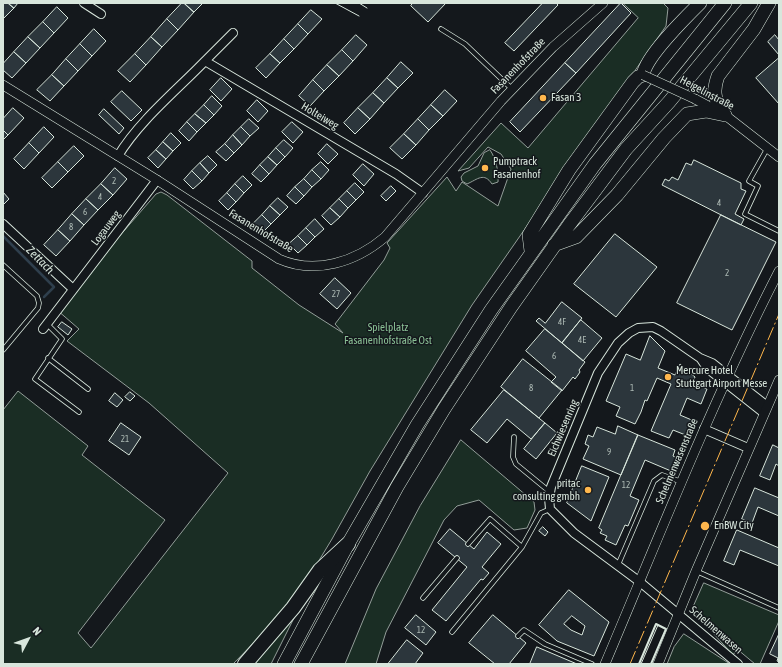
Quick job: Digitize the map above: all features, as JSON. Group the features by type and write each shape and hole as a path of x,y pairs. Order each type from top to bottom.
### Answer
{"highway":[{"path":"532,251 529,235 569,170 633,82 638,77 644,75 646,66 662,45 700,3"},
{"path":"284,664 348,544 440,388 532,251 600,158 725,3"},
{"path":"301,664 366,543 423,444 474,362 554,245 626,149 669,102 750,3"},
{"path":"724,115 717,105 714,95 714,85 718,76 754,29 769,3"},
{"path":"554,245 576,237 617,196 664,138 687,114 706,111 724,115"},
{"path":"245,664 288,614 320,570 348,544"}],"street":[{"path":"84,3 101,14"},
{"name":"Fasanenhofstraße","path":"3,86 157,180 279,259 294,265 308,266 336,263 366,251 385,237 512,89 553,47 603,3"},
{"path":"118,156 124,146 154,113 233,33"},
{"name":"Holteiweg","path":"205,62 396,174 422,193"},
{"name":"Heigelinstraße","path":"644,75 696,99 724,115 779,157"},
{"name":"Heigelinstraße","path":"755,138 779,150"},
{"name":"Logauweg","path":"45,326 157,180"},
{"path":"3,224 74,289"},
{"name":"Schelmenwasenstraße","path":"605,664 726,379 779,271"},
{"name":"Eichwiesenring","path":"550,509 550,492 598,373 618,343 628,333 638,328 653,327 700,358 712,363 726,379 765,410"},
{"path":"658,664 748,448 779,380"},
{"path":"704,429 748,448"},
{"path":"550,509 574,533 640,582"},
{"name":"Schelmenwasen","path":"640,582 679,613 738,664"}],"lane":[{"path":"442,29 465,44 512,89"},
{"path":"767,149 749,181 758,186 745,214 779,231"},
{"path":"3,265 37,296 39,303 38,308 3,350"},
{"path":"45,326 62,339 35,379 79,412"},
{"path":"48,358 88,389"},
{"path":"514,438 513,457 516,464 550,492"},
{"path":"618,566 654,481 662,475 682,482"},
{"path":"452,632 522,547 542,513 550,509"},
{"path":"468,544 490,519 522,547"},
{"path":"423,598 457,558"},
{"path":"696,571 779,608"},
{"path":"518,636 524,630 528,631 545,644 592,664"}],"green space":[{"name":"Spielplatz Fasanenhofstraße Ost","path":"623,3 663,3 668,8 666,26 472,305 370,471 309,577 279,617 233,664 3,664 3,410 18,391 88,446 82,455 165,520 78,633 91,648 228,473 149,403 67,341 79,329 57,310 156,194 161,192 167,195 252,261 252,268 299,305 343,333 335,324 384,260 390,248 387,243 447,177 456,191 462,182 498,206 511,169 501,154 488,147 469,168 458,171 501,123 528,148 638,18"},
{"name":"Pumptrack Fasanenhof","path":"490,150 497,166 498,182 492,184 489,180 483,177 467,184 462,181 461,177 464,173 478,166 484,153"},
{"path":"461,440 534,502 535,510 527,528 514,530 479,500 457,506 444,520 386,632 376,664 345,664 376,589 420,506"},
{"path":"704,583 779,615 779,621 760,664 755,664 737,649 733,655 692,610"},
{"path":"299,608 271,664 252,664"},
{"path":"684,634 730,664 667,664 674,647"}],"building":[{"path":"3,3 8,3 14,8 3,19"},
{"path":"8,3 18,3 14,8"},
{"path":"182,3 194,12 178,30 167,19"},
{"path":"184,3 203,3 194,12"},
{"path":"413,3 446,3 428,22 411,6"},
{"path":"543,3 556,3 558,5 514,51 505,43"},
{"name":"Fasan 3","path":"621,3 631,13 576,73 565,63"},
{"path":"57,7 68,18 54,33 43,22"},
{"path":"311,10 322,19 308,34 298,24"},
{"path":"167,19 178,30 162,47 151,37"},
{"path":"43,22 54,33 40,48 28,37"},
{"path":"298,24 308,34 294,49 284,39"},
{"path":"94,29 106,41 92,56 80,44"},
{"path":"356,35 367,45 353,61 342,50"},
{"path":"775,35 779,40 779,55 768,42"},
{"path":"28,37 40,48 26,63 14,52"},
{"path":"151,37 162,47 146,65 135,54"},
{"path":"284,39 294,49 280,63 270,54"},
{"path":"80,44 92,56 78,71 66,59"},
{"path":"342,50 353,61 339,76 327,65"},
{"path":"14,52 26,63 12,78 3,70 3,64"},
{"path":"135,54 146,65 130,82 118,71"},
{"path":"270,54 280,63 266,78 256,68"},
{"path":"779,58 779,104 756,78"},
{"path":"66,59 78,71 64,86 52,75"},
{"path":"401,62 413,73 398,88 387,78"},
{"name":"Fasan 3","path":"565,63 576,73 520,132 510,122"},
{"path":"327,65 339,76 324,91 313,80"},
{"path":"52,75 64,86 50,101 37,90"},
{"path":"221,78 232,89 221,101 210,90"},
{"path":"387,78 398,88 384,103 373,93"},
{"path":"313,80 324,91 310,106 299,96"},
{"path":"445,90 457,101 443,116 431,105"},
{"path":"122,91 142,110 131,121 111,102"},
{"path":"373,93 384,103 370,119 358,108"},
{"path":"212,96 222,106 214,115 204,105"},
{"path":"257,100 268,111 258,122 247,111"},
{"path":"204,105 214,115 206,123 195,114"},
{"path":"431,105 443,116 429,130 418,119"},
{"path":"13,108 24,118 8,135 3,130 3,119"},
{"path":"358,108 370,119 355,134 344,123"},
{"path":"104,109 124,128 119,134 99,115"},
{"path":"195,114 206,123 197,132 187,122"},
{"path":"249,119 259,128 250,136 241,127"},
{"path":"418,119 429,130 416,145 404,134"},
{"path":"187,122 197,132 189,141 179,131"},
{"path":"292,122 303,132 293,143 282,132"},
{"path":"44,127 54,137 39,153 29,143"},
{"path":"241,127 250,136 242,145 233,135"},
{"path":"3,130 8,135 3,140"},
{"path":"171,133 181,143 173,151 163,142"},
{"path":"404,134 416,145 402,159 390,148"},
{"path":"233,135 242,145 234,153 225,144"},
{"path":"284,140 293,148 285,157 276,148"},
{"path":"163,142 173,151 166,159 156,150"},
{"path":"29,143 39,153 24,169 14,159"},
{"path":"225,144 234,153 226,161 216,152"},
{"path":"327,144 338,154 328,164 318,154"},
{"path":"74,146 84,156 68,172 58,162"},
{"path":"276,148 285,157 277,165 268,157"},
{"path":"156,150 166,159 158,168 148,158"},
{"path":"208,156 217,165 209,173 200,163"},
{"path":"268,157 277,165 269,174 260,165"},
{"path":"694,160 741,183 741,189 746,191 735,214 744,219 741,225 662,185 665,179 669,181 672,177 678,180 686,163 691,165"},
{"path":"58,162 68,172 52,188 42,178"},
{"path":"321,162 329,170 321,179 312,170"},
{"path":"200,163 209,173 202,181 192,171"},
{"path":"363,164 374,174 364,186 353,175"},
{"path":"260,165 269,174 261,182 252,174"},
{"path":"115,168 127,179 113,195 101,184"},
{"path":"312,170 321,179 312,187 304,179"},
{"path":"192,171 202,181 193,189 184,180"},
{"path":"243,176 252,185 244,193 235,184"},
{"path":"304,179 312,187 304,196 295,187"},
{"path":"355,183 364,192 356,200 347,191"},
{"path":"101,184 113,195 98,210 86,199"},
{"path":"235,184 244,193 236,202 227,193"},
{"path":"391,186 396,191 386,201 381,196"},
{"path":"295,187 304,196 296,204 287,196"},
{"path":"347,191 356,200 348,208 339,199"},
{"path":"3,192 9,199 3,205"},
{"path":"227,193 236,202 228,210 219,201"},
{"path":"278,198 288,207 280,215 270,206"},
{"path":"86,199 98,210 84,225 72,214"},
{"path":"339,199 348,208 340,217 330,208"},
{"path":"270,206 280,215 271,224 262,215"},
{"path":"330,208 340,217 331,225 322,216"},
{"path":"72,214 84,225 70,241 58,230"},
{"path":"262,215 271,224 263,232 254,223"},
{"path":"721,215 776,242 732,330 677,303"},
{"path":"315,219 324,229 315,237 306,228"},
{"path":"306,228 315,237 307,245 298,236"},
{"path":"58,230 70,241 56,256 44,245"},
{"path":"615,234 657,267 616,317 574,284"},
{"path":"298,236 307,245 298,253 289,244"},
{"path":"335,278 351,293 337,309 320,294"},
{"path":"562,302 582,318 562,343 536,321 539,318 545,323"},
{"path":"581,320 602,338 583,361 562,343"},
{"path":"62,322 72,329 68,335 58,327"},
{"path":"545,329 585,362 575,379 573,377 562,391 551,382 556,377 526,351"},
{"path":"650,336 665,351 658,368 675,375 680,364 695,377 693,383 707,389 701,404 687,398 680,415 694,421 688,436 673,430 669,438 651,431 671,384 657,378 647,401 645,400 635,424 616,416 620,407 606,401 626,354 640,360"},
{"path":"523,359 562,390 539,418 501,387"},
{"path":"504,390 545,423 531,439 507,419 487,443 471,430"},
{"path":"130,392 135,396 130,401 125,397"},
{"path":"115,393 123,400 117,407 109,401"},
{"path":"121,423 141,437 129,455 109,441"},
{"path":"545,423 557,433 536,459 524,449"},
{"path":"618,426 638,435 621,475 583,459 589,446 585,444 588,435 593,437 597,427 615,434"},
{"path":"638,435 675,450 673,456 677,458 671,471 645,460 630,496 639,500 628,526 625,525 616,545 605,540 607,536 600,533 602,530 599,528"},
{"path":"773,445 779,448 779,466 776,464 770,480 760,476"},
{"name":"pritac consulting gmbh","path":"582,466 609,477 591,521 567,503"},
{"path":"755,488 779,498 779,516 758,507 752,523 742,519"},
{"path":"543,527 548,532 545,536 539,531"},
{"path":"450,529 474,549 487,532 501,544 482,567 489,573 483,580 481,579 446,621 432,610 467,567 438,543"},
{"path":"737,530 779,548 779,566 740,550 734,565 724,561"},
{"path":"569,590 609,622 594,656 557,641 539,625","holes":["572,616 585,626 582,635 571,630 564,624"]},
{"path":"416,615 436,632 426,645 405,628"},
{"path":"493,615 526,643 509,664 495,664 469,643"},
{"path":"779,634 779,662 777,661 778,658 770,654"},
{"path":"407,640 423,653 415,664 388,664"},
{"path":"537,647 577,664 530,664"}],"waterway":[{"name":"Zettach","path":"3,236 54,287 44,297"}],"tram line":[{"path":"335,3 359,16"},
{"path":"359,3 367,8"},
{"path":"641,664 658,625"}],"wall":[{"path":"639,664 656,624 666,629 651,664"}],"power":[{"path":"630,664 779,314"}],"place":[{"name":"Fasan 3","path":"543,98"},
{"name":"Pumptrack Fasanenhof","path":"485,168"},
{"name":"Mercure Hotel Stuttgart Airport Messe","path":"668,377"},
{"name":"pritac consulting gmbh","path":"588,490"},
{"name":"EnBW City","path":"705,526"}]}
